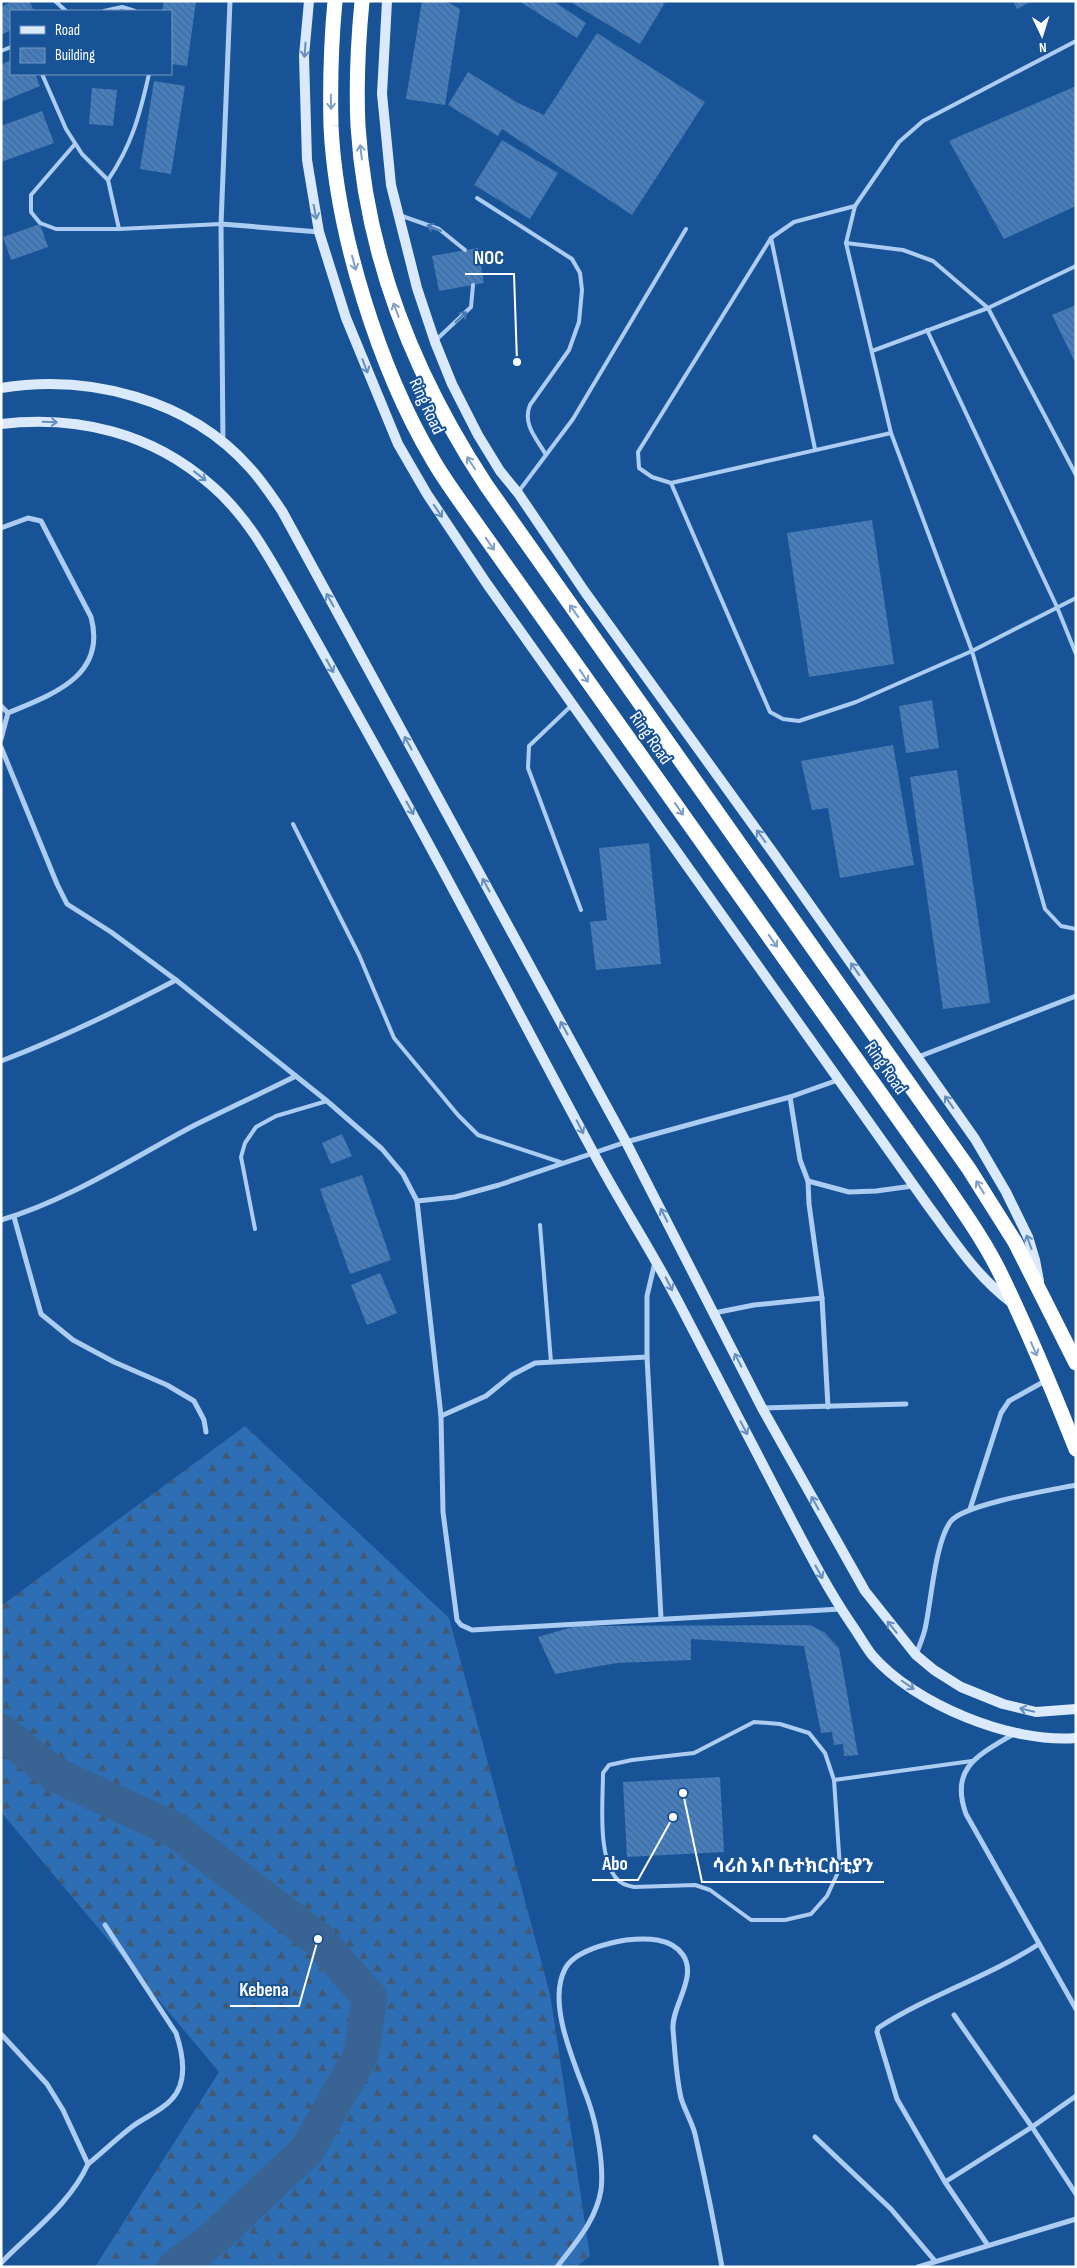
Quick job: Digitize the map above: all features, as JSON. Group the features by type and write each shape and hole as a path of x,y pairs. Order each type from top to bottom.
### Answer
{"highway":[{"name":"Ring Road","path":"335,1 330,53 331,128 340,202 353,259 377,337 409,414 433,461 942,1180 1002,1276 1076,1449"},
{"name":"Ring Road","path":"362,1 358,54 358,126 367,197 384,274 395,307 414,355 451,428 486,485 969,1169 1015,1242 1041,1289 1076,1363"}],"main road":[{"path":"309,1 304,56 307,160 319,232 346,318 398,444 426,494 487,584 914,1186 974,1268 992,1288 1014,1305"},
{"path":"386,1 382,94 391,185 417,288 434,342 452,384 500,471 518,493 591,600 975,1139 1006,1192 1028,1237 1041,1289"},
{"path":"1,388 58,384 119,391 152,402 195,423 224,443 249,466 282,511 626,1142 762,1408 865,1591 916,1655 934,1670 961,1687 1003,1704 1036,1712 1076,1709"},
{"path":"1,424 38,421 70,423 107,429 138,439 188,466 215,487 237,513 271,560 410,808 593,1153 656,1259 820,1574 841,1609 873,1655 897,1677 926,1697 977,1722 1016,1733 1065,1739 1076,1738"}],"street":[{"path":"224,443 221,224 230,1"},
{"path":"221,224 319,232"},
{"path":"1,528 28,518 41,521 91,617 95,632 94,646 88,662 78,677 60,689 8,713"},
{"path":"1,706 8,713"},
{"path":"1,739 8,713"},
{"path":"1,747 67,904 111,932 176,980 327,1101 382,1149 403,1174 418,1201 441,1416 443,1512 457,1620 461,1625 472,1630 841,1609"},
{"path":"1,1061 42,1045 118,1010 176,980"},
{"path":"917,1057 1076,996"},
{"path":"1,1220 14,1216 125,1165 193,1126 296,1076"},
{"path":"418,1201 454,1197 499,1185 626,1142 790,1097 839,1080"},
{"path":"790,1097 800,1160 808,1181 809,1204 822,1298 828,1407"},
{"path":"808,1181 849,1192 914,1186"},
{"path":"14,1216 41,1314 73,1340 114,1362 167,1385 194,1402 204,1420 206,1432"},
{"path":"656,1259 647,1296 647,1357 661,1618"},
{"path":"714,1313 754,1305 822,1298"},
{"path":"441,1416 486,1396 512,1375 535,1363 647,1357"},
{"path":"970,1509 1002,1413 1009,1401 1048,1380"},
{"path":"762,1408 906,1404"},
{"path":"916,1655 925,1628 928,1601 945,1532 952,1521 970,1509 1076,1485"},
{"path":"1016,1733 972,1761 960,1783 960,1798 966,1814 1076,2009"},
{"path":"1,2263 70,2195 82,2178 88,2164 133,2126 173,2099 180,2084 184,2066 176,2033 105,1925"},
{"path":"558,2267 583,2234 594,2214 601,2191 602,2172 589,2104 566,2034 560,2002 560,1982 566,1967 578,1956 626,1940 652,1939 668,1942 683,1956 686,1970 684,1994 672,2020 675,2057 681,2098 694,2132 722,2267"},
{"path":"987,2244 945,2182 897,2099 878,2036 878,2028 912,2008 981,1977 1039,1944"},
{"path":"954,2015 1076,2194"},
{"path":"1,2034 47,2084 63,2110 88,2164"},
{"path":"945,2182 1032,2127 1076,2096"},
{"path":"815,2138 891,2209 935,2261"},
{"path":"918,2267 987,2244 1076,2219"}],"lane":[{"path":"55,1 65,10"},
{"path":"122,1 122,7"},
{"path":"108,10 122,7 132,10"},
{"path":"1076,41 922,121 899,142 855,206 846,243 891,433 972,651 1045,909 1061,926 1076,929"},
{"path":"42,75 66,129 75,144 82,154 108,180 119,229"},
{"path":"108,180 123,158 139,119 148,75"},
{"path":"75,144 31,195 31,212 40,223 56,229 119,229 221,224"},
{"path":"477,198 572,259 580,272 582,290 579,322 569,350 530,405 527,414 528,423 546,455"},
{"path":"855,206 794,222 771,238 638,452 639,468 652,477 671,483 891,433"},
{"path":"398,215 439,229 465,250"},
{"path":"518,493 573,419 686,229"},
{"path":"771,238 815,450"},
{"path":"846,243 903,250 933,261 988,308 1076,475"},
{"path":"872,351 988,308 1076,266"},
{"path":"434,342 471,307 473,285"},
{"path":"927,330 1057,607 1076,654"},
{"path":"671,483 770,712 782,719 799,721 856,702 972,651 1076,598"},
{"path":"572,705 529,746 528,768 581,910"},
{"path":"293,824 358,955 394,1038 458,1115 478,1135 563,1163"},
{"path":"255,1229 240,1157 245,1143 256,1128 276,1116 327,1101"},
{"path":"540,1225 551,1362"},
{"path":"754,1722 780,1724 808,1733 825,1753 834,1780 840,1868 826,1896 811,1914 785,1920 751,1920 710,1890 695,1885 634,1887 625,1885 617,1879 608,1864 604,1838 603,1773 609,1766 632,1760 694,1752 754,1722"},
{"path":"834,1780 972,1761"}],"green space":[{"path":"245,1426 449,1618 550,1994 590,2256 576,2267 95,2267 219,2072 1,1812 1,1606"}],"building":[{"path":"13,1 29,1 34,10 10,10 10,30 1,35 1,7"},
{"path":"164,1 196,1 187,66 172,64 172,10 162,10"},
{"path":"422,1 445,1 460,9 445,105 406,99"},
{"path":"519,1 553,1 586,23 577,38"},
{"path":"569,1 666,1 640,44"},
{"path":"1013,1 1032,1 1017,9"},
{"path":"597,33 705,102 632,215 502,129 498,136 448,105 468,72 518,103 544,115"},
{"path":"10,60 10,75 35,75 40,86 1,102 1,65"},
{"path":"154,81 185,86 171,174 140,169"},
{"path":"1076,86 1076,206 1004,239 949,141"},
{"path":"92,88 117,90 113,126 89,124"},
{"path":"42,111 54,143 1,162 1,126"},
{"path":"502,140 558,173 530,219 474,185"},
{"path":"40,224 48,247 11,260 3,237"},
{"path":"478,248 484,283 439,291 432,256"},
{"path":"1076,305 1076,364 1052,315"},
{"path":"872,520 894,664 809,677 787,533"},
{"path":"932,700 939,748 906,753 899,706"},
{"path":"893,745 914,865 840,878 828,808 812,810 801,761"},
{"path":"957,770 990,1003 943,1009 910,777"},
{"path":"649,843 661,964 596,970 590,922 607,920 599,848"},
{"path":"342,1134 352,1156 331,1164 322,1143"},
{"path":"362,1175 391,1260 350,1274 320,1189"},
{"path":"380,1273 397,1313 367,1325 351,1285"},
{"path":"810,1625 824,1632 839,1648 858,1755 844,1756 843,1744 834,1745 832,1732 821,1733 804,1646 691,1639 691,1660 617,1663 555,1674 538,1637 576,1626"},
{"path":"720,1777 724,1852 627,1857 623,1782"}],"waterway":[{"path":"1,1731 54,1774 175,1830 318,1939 370,1998 361,2055 307,2150 212,2240 175,2267"}],"place":[{"name":"NOC","path":"517,362"},
{"name":"ሳሪስ አቦ ቤተክርስቲያን","path":"683,1793"},
{"name":"Abo","path":"673,1817"},
{"name":"Kebena","path":"318,1939"}]}
